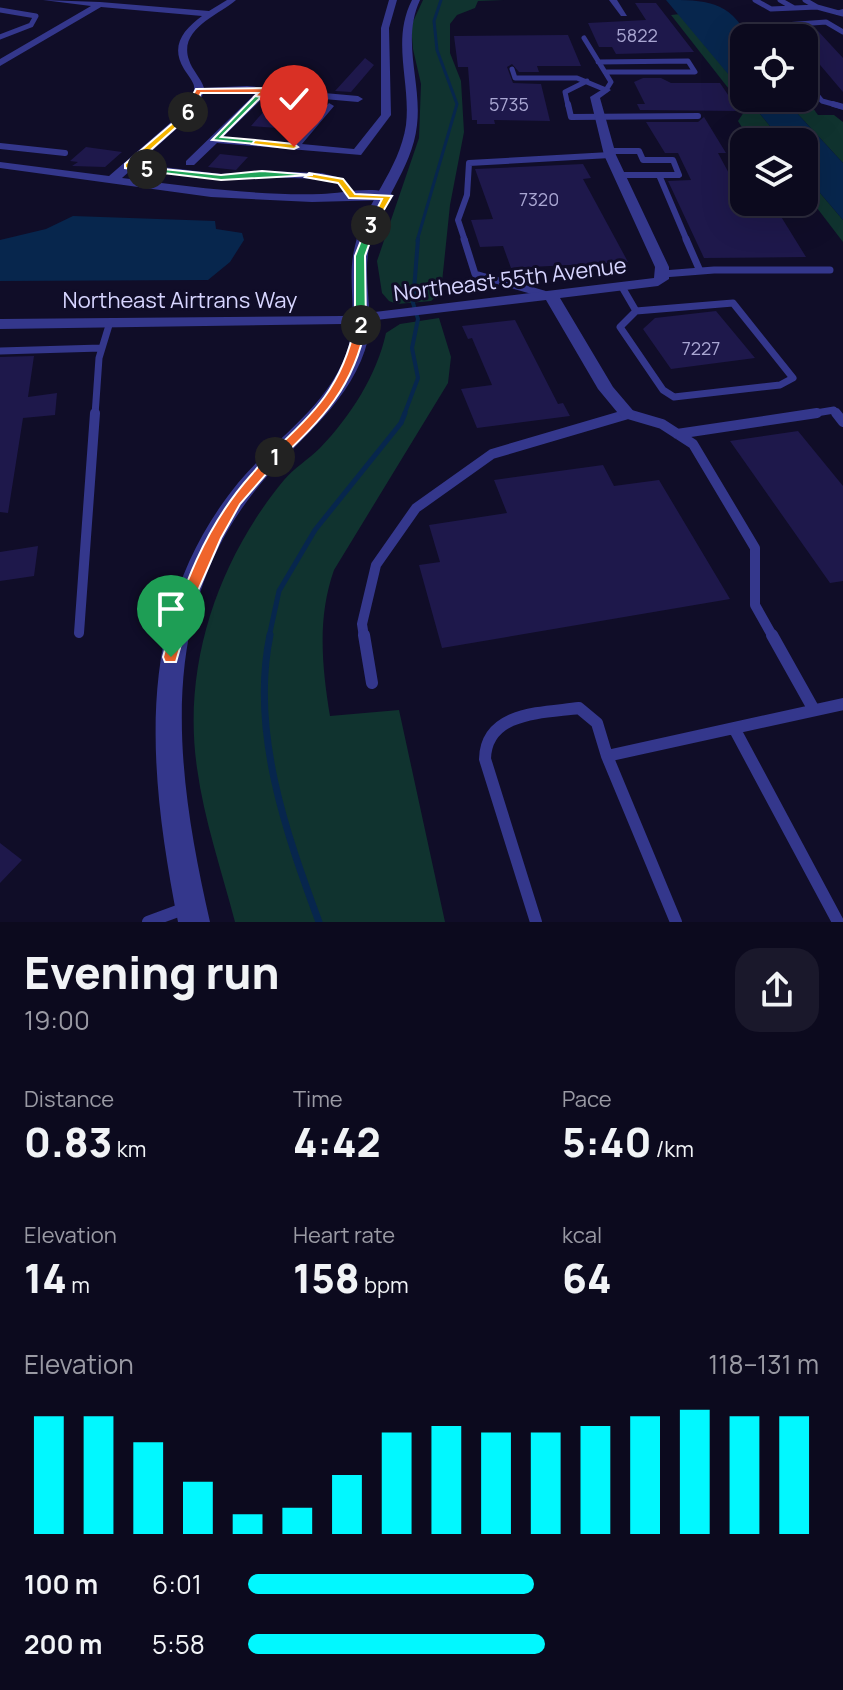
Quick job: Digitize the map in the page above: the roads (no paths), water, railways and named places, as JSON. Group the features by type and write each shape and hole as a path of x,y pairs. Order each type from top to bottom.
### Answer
{"street":[{"path":"47,0 213,14"},
{"path":"113,179 192,107 199,91 195,76 183,57 182,44 191,30 232,0"},
{"path":"215,139 357,153 386,115 385,28 393,0"},
{"path":"192,914 174,831 166,763 168,677 179,620 203,559 235,501 254,477 323,410 343,381 358,345 362,246 404,160 410,136 414,98 405,40 408,16 416,0"},
{"path":"613,0 624,14"},
{"path":"0,63 100,4"},
{"path":"199,91 265,90 358,99"},
{"path":"190,163 265,90"},
{"path":"606,90 595,97 609,153 662,276"},
{"path":"294,147 329,106"},
{"path":"0,165 211,193 245,191 312,198 388,196"},
{"name":"Northeast 55th Avenue","path":"361,318 652,284 662,276"},
{"path":"551,296 606,389 628,414"},
{"name":"Northeast Airtrans Way","path":"0,324 361,318"}],"lane":[{"path":"755,0 771,9 817,7 842,13"},
{"path":"780,0 794,8"},
{"path":"805,0 817,7"},
{"path":"0,10 36,16 31,25 0,37"},
{"path":"798,24 826,22 842,13"},
{"path":"826,22 843,32"},
{"path":"584,38 611,82 606,90"},
{"path":"598,62 688,61 695,72 605,72"},
{"path":"512,69 515,78 587,81 606,90"},
{"path":"527,70 529,78"},
{"path":"572,128 565,92 587,81"},
{"path":"568,89 606,90"},
{"path":"818,96 822,101 843,107"},
{"path":"571,117 698,116"},
{"path":"0,146 65,153"},
{"path":"551,296 475,274 458,220 467,195 469,163 639,151 643,160 673,160 679,175 619,175"},
{"path":"128,166 221,177 262,174 321,176 340,181 353,196"},
{"path":"659,175 700,271"},
{"path":"662,276 700,271 830,270"},
{"path":"622,287 636,311"},
{"path":"733,303 793,378 780,385 674,397 663,390 620,327 636,311 733,303"},
{"path":"79,633 101,348 110,322"},
{"path":"0,351 101,348"},
{"path":"677,434 834,410 843,422"},
{"path":"372,683 362,624 376,565 416,508 492,454 628,414 662,424 693,444 755,548 755,605 814,710"},
{"path":"607,756 843,704"},
{"path":"536,922 485,759 485,741 490,731 501,722 579,708 597,723 607,756 676,922"},
{"path":"734,728 838,922"},
{"path":"148,922 192,914"}],"water":[{"path":"666,0 715,5 740,24 730,24 730,76"},
{"path":"758,112 796,112 811,128 771,128"},
{"path":"818,136 843,163 843,220 818,191"},
{"path":"73,216 215,221 216,229 242,233 244,240 230,262 208,280 0,281 0,240 46,229"}],"waterway":[{"path":"417,241 457,104 437,50 434,21 441,0"},
{"path":"404,415 418,378 412,348 418,319 413,303 418,239"},
{"path":"269,637 279,591 315,530 401,423 405,413"},
{"path":"270,635 265,671 268,745 284,817 319,922"}]}
